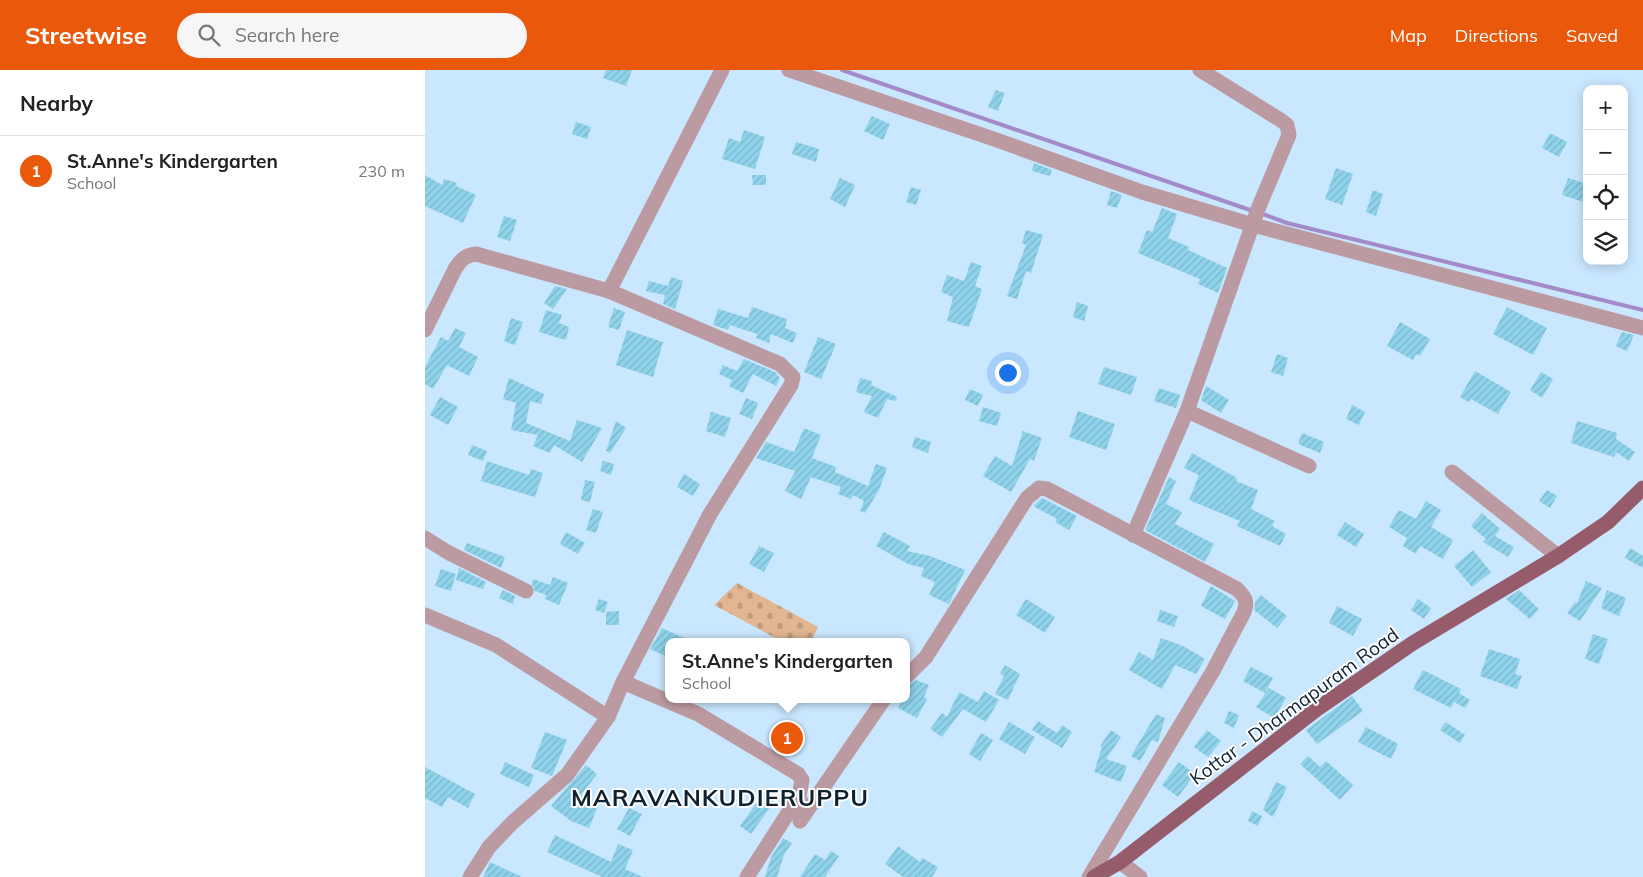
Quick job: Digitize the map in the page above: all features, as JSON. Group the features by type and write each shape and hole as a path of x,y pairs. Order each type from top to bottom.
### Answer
{"main road":[{"name":"Kottar - Dharmapuram Road","path":"1094,877 1120,862 1317,709 1413,643 1558,556 1608,522 1643,488"}],"street":[{"path":"609,291 722,70"},
{"path":"789,70 991,138 1142,192 1255,218 1643,328"},
{"path":"1133,535 1187,411 1255,218 1289,139 1287,125 1200,70"},
{"path":"425,330 461,260 468,255 476,254 609,291 780,364 793,377 786,397 711,514 623,682 608,717 567,776 513,822 489,848 470,877"},
{"path":"1187,411 1309,466"},
{"path":"1452,472 1558,556"},
{"path":"910,674 926,657 1027,498 1039,488 1047,489 1237,589 1245,596 1247,604 1213,671 1089,877"},
{"path":"425,538 449,554 526,591"},
{"path":"425,615 496,645 608,717"},
{"path":"623,682 665,700"},
{"path":"672,703 698,714 798,774 802,780 799,796 747,877"},
{"path":"800,821 882,703"},
{"path":"1120,862 1140,877"}],"green space":[{"path":"737,583 818,627 813,638 776,638 714,605"}],"building":[{"path":"606,70 632,70 626,86 603,78"},
{"path":"996,90 1005,93 998,111 988,107"},
{"path":"872,116 890,124 883,140 864,131"},
{"path":"576,122 591,127 587,139 572,134"},
{"path":"744,130 765,137 755,169 722,159 729,138 740,142"},
{"path":"1550,133 1567,142 1559,157 1542,148"},
{"path":"796,142 819,149 816,162 792,154"},
{"path":"1034,163 1052,170 1050,176 1032,171"},
{"path":"1336,168 1353,174 1342,205 1325,199"},
{"path":"425,175 442,185 444,179 457,183 456,186 476,195 463,223 425,206"},
{"path":"752,175 766,175 766,185 753,185"},
{"path":"840,178 855,185 845,207 830,199"},
{"path":"1568,178 1583,183 1583,202 1562,195"},
{"path":"911,187 921,190 916,205 906,202"},
{"path":"1373,190 1383,194 1376,216 1366,212"},
{"path":"1111,191 1122,195 1117,208 1107,205"},
{"path":"1162,208 1177,214 1168,238 1189,247 1188,250 1227,268 1218,293 1198,284 1200,279 1138,253 1147,230 1152,232"},
{"path":"504,216 517,220 510,241 497,237"},
{"path":"1026,230 1043,235 1031,273 1026,271 1017,299 1007,296 1026,245 1022,243"},
{"path":"971,262 982,266 975,286 982,289 969,327 947,321 953,297 941,292 947,275 964,281"},
{"path":"671,277 683,281 675,309 663,304 665,295 646,291 649,281 668,286"},
{"path":"555,286 567,289 553,309 544,303"},
{"path":"1077,302 1088,306 1084,321 1073,317"},
{"path":"752,307 787,319 785,328 797,333 793,343 771,334 769,343 756,338 757,334 730,325 728,330 713,325 718,309 748,318"},
{"path":"1507,307 1547,328 1533,355 1493,334"},
{"path":"614,308 625,312 619,330 608,327"},
{"path":"546,310 562,315 559,323 569,327 566,340 539,332"},
{"path":"511,318 523,322 515,345 504,341"},
{"path":"1400,322 1430,339 1420,356 1416,354 1413,360 1387,346"},
{"path":"455,328 466,333 459,347 478,357 469,376 447,365 433,389 425,384 425,367 441,337 448,341"},
{"path":"627,330 663,342 653,377 616,365"},
{"path":"1622,332 1634,335 1627,351 1616,346"},
{"path":"818,337 836,344 821,379 804,372"},
{"path":"1277,354 1288,358 1283,376 1271,372"},
{"path":"744,359 775,372 780,378 776,386 753,374 743,393 729,386 732,380 719,374 723,365 737,371"},
{"path":"1104,367 1137,377 1131,395 1098,384"},
{"path":"1475,371 1511,392 1498,414 1471,399 1469,402 1460,397"},
{"path":"1541,372 1553,379 1542,398 1530,390"},
{"path":"509,378 544,394 541,404 530,401 526,423 570,441 577,420 602,428 582,462 554,445 550,453 533,446 538,435 511,430 516,403 503,399"},
{"path":"860,378 872,381 871,385 897,397 896,401 887,399 878,418 864,412 872,396 856,392"},
{"path":"1206,386 1229,400 1221,413 1201,400"},
{"path":"1159,388 1180,395 1176,408 1154,401"},
{"path":"970,389 983,395 978,406 965,400"},
{"path":"440,397 458,407 448,425 430,415"},
{"path":"746,398 758,403 752,419 739,414"},
{"path":"1352,405 1365,412 1359,425 1346,419"},
{"path":"983,407 1001,413 997,426 979,421"},
{"path":"1078,411 1115,424 1106,450 1069,437"},
{"path":"711,412 731,418 725,437 706,431"},
{"path":"616,421 626,428 610,453 606,451"},
{"path":"1577,421 1617,433 1616,439 1635,452 1629,461 1616,452 1614,457 1571,443"},
{"path":"804,428 821,435 812,458 836,467 835,472 868,486 876,464 887,468 879,490 865,513 860,511 864,501 853,495 851,499 838,494 841,487 811,477 801,499 785,491 795,471 756,458 766,442 794,452"},
{"path":"1023,431 1042,438 1034,461 1030,459 1011,492 983,476 995,456 1012,466"},
{"path":"1302,433 1324,442 1320,453 1298,444"},
{"path":"915,437 931,442 928,453 912,447"},
{"path":"472,445 487,451 483,461 468,455"},
{"path":"1192,453 1237,478 1236,481 1258,490 1251,509 1275,521 1272,526 1286,534 1280,546 1237,526 1240,521 1189,500 1199,475 1184,468"},
{"path":"487,461 529,475 531,469 543,473 535,497 481,481"},
{"path":"603,461 614,464 611,475 600,471"},
{"path":"684,474 700,484 693,496 677,487"},
{"path":"1169,477 1176,481 1166,504 1182,512 1175,524 1214,544 1205,562 1145,530"},
{"path":"585,480 595,482 590,502 581,500"},
{"path":"1547,490 1557,496 1550,508 1539,501"},
{"path":"1042,498 1077,516 1069,530 1055,522 1057,519 1033,506"},
{"path":"1426,501 1441,510 1431,527 1453,540 1443,559 1420,546 1416,554 1403,546 1407,538 1389,527 1399,510 1416,519"},
{"path":"593,509 603,512 596,533 586,530"},
{"path":"1482,513 1500,529 1495,536 1514,547 1508,557 1483,542 1486,539 1471,526"},
{"path":"1345,522 1364,534 1356,547 1337,535"},
{"path":"566,532 585,543 578,554 560,544"},
{"path":"884,532 910,546 907,551 930,556 965,570 949,604 929,595 935,582 921,576 924,568 908,564 876,546"},
{"path":"467,543 505,557 501,568 464,550"},
{"path":"759,546 774,553 764,572 749,564"},
{"path":"1630,548 1643,556 1643,568 1625,558"},
{"path":"1473,550 1491,572 1472,587 1454,566"},
{"path":"459,568 486,582 483,589 456,580"},
{"path":"441,569 456,574 451,591 435,586"},
{"path":"553,577 568,583 559,605 545,599 546,595 535,591 532,584 533,579 550,585"},
{"path":"1586,581 1602,588 1580,621 1567,613 1575,602 1577,603"},
{"path":"1211,586 1235,601 1225,619 1201,606"},
{"path":"503,590 515,596 513,604 499,598"},
{"path":"1519,590 1539,609 1530,619 1506,599"},
{"path":"1607,590 1626,598 1619,616 1601,608"},
{"path":"1261,595 1287,616 1277,628 1254,610 1255,602"},
{"path":"599,599 608,602 604,613 595,610"},
{"path":"1026,599 1055,617 1045,633 1016,615"},
{"path":"1418,599 1431,608 1424,619 1411,610"},
{"path":"1337,606 1362,619 1353,636 1329,623"},
{"path":"1160,610 1178,616 1174,627 1157,621"},
{"path":"619,611 619,625 606,625 606,612"},
{"path":"662,628 684,638 665,638 665,656 650,649"},
{"path":"1593,634 1608,639 1599,664 1585,659"},
{"path":"1161,638 1183,646 1205,659 1196,674 1175,665 1162,689 1129,670 1139,652 1153,660"},
{"path":"1489,649 1520,659 1515,674 1522,676 1517,689 1480,676"},
{"path":"1005,665 1020,674 1008,700 995,694 1004,676 1000,674"},
{"path":"1251,667 1273,678 1265,693 1243,681"},
{"path":"1423,670 1461,689 1459,693 1470,700 1465,708 1454,702 1451,708 1413,689"},
{"path":"916,680 929,685 924,697 927,699 917,718 898,708 901,703 910,703 910,684"},
{"path":"1269,688 1286,698 1274,718 1256,707"},
{"path":"984,691 999,700 986,722 963,709 942,737 930,729 942,713 947,717 959,692 978,702"},
{"path":"1352,696 1363,711 1317,744 1306,730"},
{"path":"1229,711 1239,715 1234,728 1224,723"},
{"path":"1156,714 1165,718 1158,742 1152,740 1140,761 1131,756"},
{"path":"1038,721 1057,733 1062,725 1072,732 1062,748 1032,730"},
{"path":"1009,722 1035,737 1025,754 999,739"},
{"path":"1446,722 1465,735 1460,743 1440,730"},
{"path":"1366,727 1398,744 1391,759 1358,742"},
{"path":"1111,730 1121,737 1106,759 1127,766 1121,782 1094,772 1102,747 1100,746"},
{"path":"1207,730 1221,741 1208,757 1194,747"},
{"path":"545,732 567,740 552,776 531,768"},
{"path":"981,733 993,740 980,761 969,754"},
{"path":"1308,756 1320,767 1326,761 1353,785 1340,800 1300,764"},
{"path":"505,762 534,775 529,787 500,774"},
{"path":"1179,762 1195,774 1178,797 1162,785"},
{"path":"586,765 597,774 581,795 598,806 589,828 571,821 551,806"},
{"path":"425,767 475,794 468,808 448,797 442,807 425,798"},
{"path":"1276,782 1287,787 1273,817 1263,810"},
{"path":"765,791 776,799 751,834 740,826"},
{"path":"629,808 642,814 630,836 617,829"},
{"path":"1252,811 1262,816 1258,826 1248,821"},
{"path":"555,835 611,862 618,844 633,850 625,869 643,877 602,877 547,852"},
{"path":"783,838 792,843 784,855 777,877 765,877 771,857"},
{"path":"898,846 920,862 922,858 938,867 932,877 903,877 885,864"},
{"path":"831,851 839,856 825,877 800,877 815,854 825,860"},
{"path":"490,862 522,877 483,877"}],"waterway":[{"path":"842,70 1253,211"},
{"path":"1260,213 1287,223 1643,310"}],"place":[{"name":"St.Anne's Kindergarten","path":"787,738"}],"district":[{"name":"MARAVANKUDIERUPPU","path":"720,798"}]}
